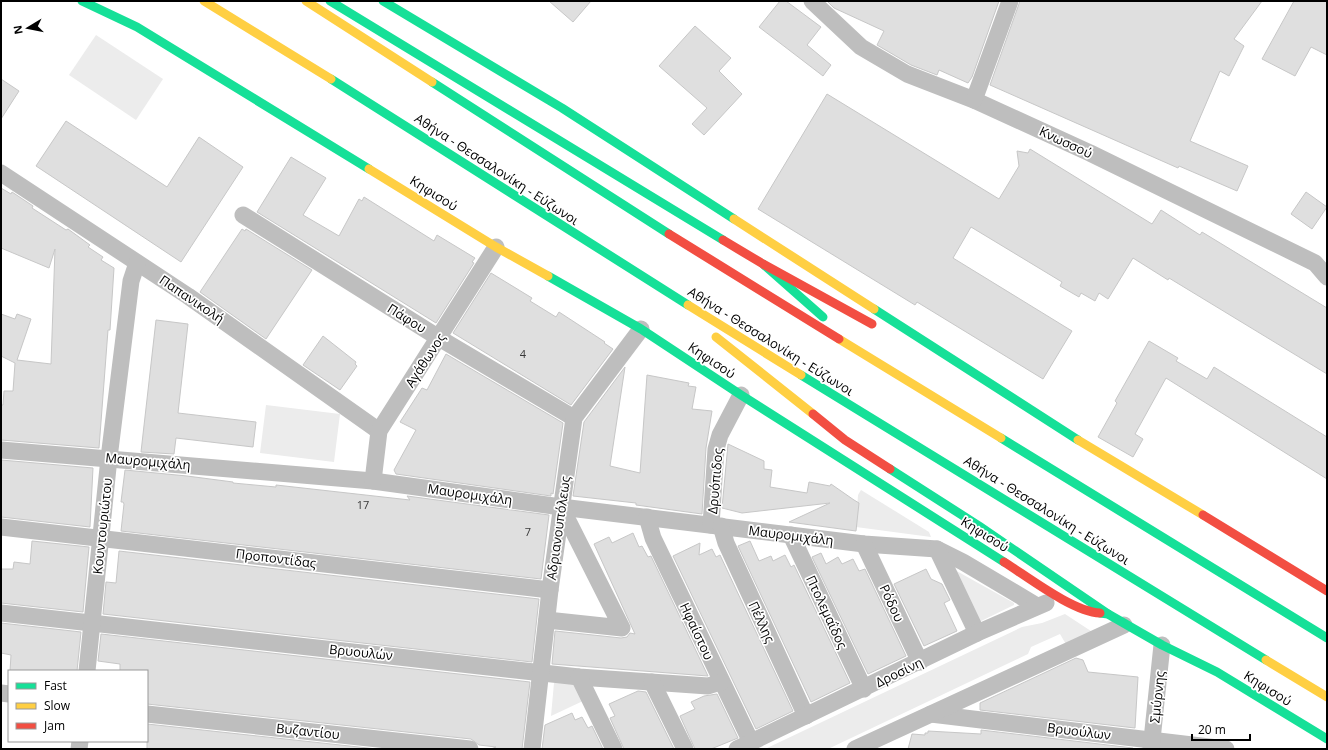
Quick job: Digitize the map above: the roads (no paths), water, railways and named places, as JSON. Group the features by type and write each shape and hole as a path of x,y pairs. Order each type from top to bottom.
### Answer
{"main road":[{"name":"Κηφισού","path":"82,1 137,27 496,247 641,329 741,395 1061,598 1093,613 1108,614 1124,625 1217,672 1327,739"},
{"path":"198,1 212,6"},
{"name":"Αθήνα - Θεσσαλονίκη - Εύζωνοι","path":"204,1 354,93 642,277 1327,698"},
{"path":"306,1 670,235 1327,638"},
{"path":"330,1 763,264 880,328"},
{"path":"384,1 562,108 1059,428 1327,591"},
{"path":"763,264 868,356"},
{"path":"642,277 697,321"},
{"path":"709,331 845,440 979,526 1108,614"},
{"path":"928,355 1059,428"}],"street":[{"name":"Κνωσσού","path":"812,1 861,47 907,74 974,100 1090,153 1315,264 1327,277"},
{"path":"974,100 1010,1"},
{"name":"Παπανικολή","path":"1,173 188,296 379,431"},
{"name":"Πάφου","path":"242,215 439,338 574,418"},
{"name":"Αγάθωνος","path":"373,481 379,431 496,247"},
{"name":"Κουντουριώτου","path":"87,670 109,458 131,281 137,263"},
{"name":"Αδριανουπόλεως","path":"532,749 550,590 574,418 641,329"},
{"name":"Δρυόπιδος","path":"716,525 716,449 720,435 741,395"},
{"name":"Μαυρομιχάλη","path":"1,450 373,481 561,507 864,544 937,549 963,562 1037,606"},
{"path":"547,620 622,628 561,507"},
{"name":"Ηφαίστου","path":"647,517 653,538 721,682 744,746"},
{"name":"Πέλλης","path":"716,525 726,543 806,716"},
{"name":"Προποντίδας","path":"1,527 550,590"},
{"name":"Πτολεμαΐδος","path":"791,535 864,689"},
{"name":"Ρόδου","path":"864,544 920,662"},
{"path":"937,549 977,633"},
{"name":"Δροσίνη","path":"744,746 920,662 977,633 1037,606 1061,598"},
{"name":"Βρυουλών","path":"1,613 580,677 708,686 721,682"},
{"path":"855,749 871,745 931,714 1124,625"},
{"name":"Σμύρνης","path":"1152,745 1162,645"},
{"path":"580,677 614,749"},
{"path":"652,682 685,749"},
{"name":"Βυζαντίου","path":"148,714 470,749"},
{"name":"Βρυούλων","path":"931,714 1152,745 1226,749"}]}
